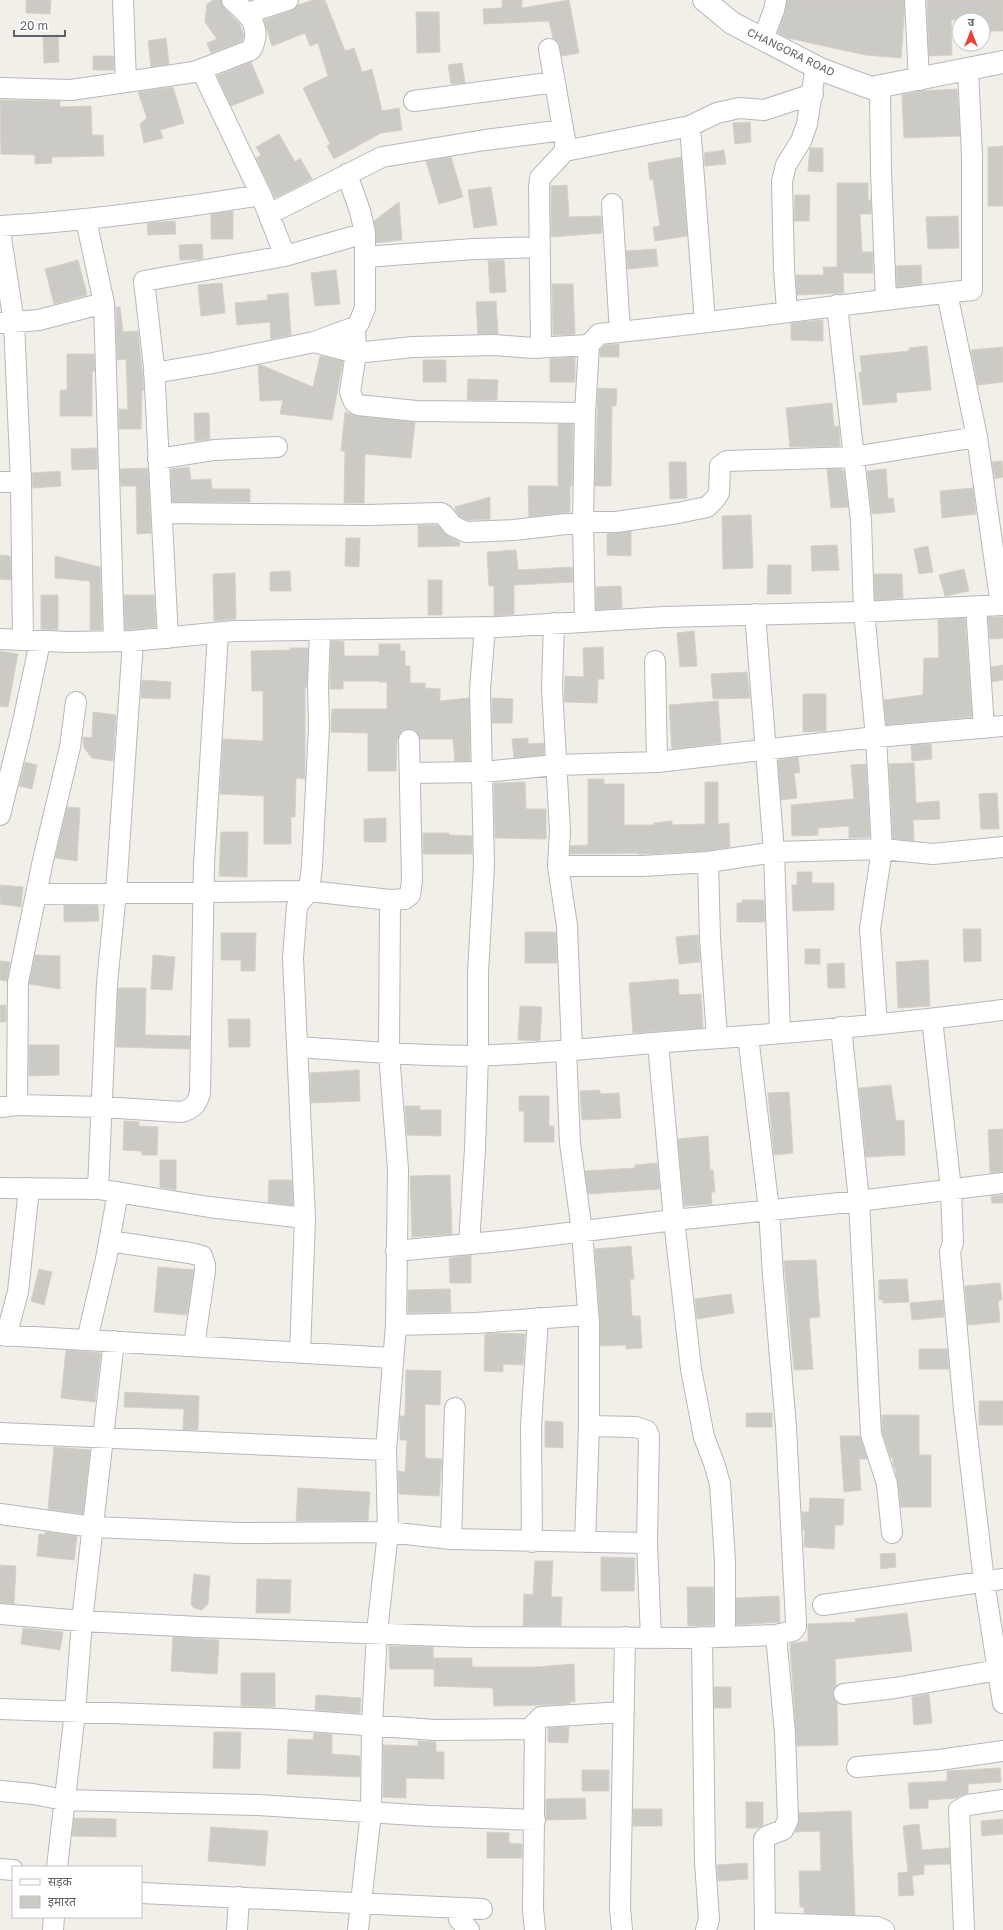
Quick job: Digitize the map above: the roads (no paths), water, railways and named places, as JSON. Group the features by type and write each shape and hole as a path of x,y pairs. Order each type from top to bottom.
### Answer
{"street":[{"path":"123,0 126,82"},
{"path":"0,88 71,90 194,72 251,50 257,35 255,27 247,13 232,0"},
{"path":"247,13 288,0"},
{"name":"CHANGORA ROAD","path":"704,0 732,23 816,66 871,88 919,80 1003,62"},
{"path":"763,39 774,10 776,0"},
{"path":"914,0 919,80"},
{"path":"549,49 563,130 565,151"},
{"path":"787,311 782,216 782,181 786,165 800,141 807,124 813,94 816,66"},
{"path":"201,69 261,195 285,256"},
{"path":"585,621 583,522 585,413 589,345 599,334 972,290 972,155 968,70"},
{"path":"414,101 555,82"},
{"path":"880,87 880,172 886,300"},
{"path":"541,347 538,198 540,178 565,151 690,126 716,113 739,108 764,110 813,94"},
{"path":"690,126 705,322"},
{"path":"269,214 382,157 485,140 563,130"},
{"path":"154,373 213,364 314,342 355,327 359,323 365,308 365,233 360,211 347,174"},
{"path":"0,226 86,220 173,209 261,195"},
{"path":"612,204 620,332"},
{"path":"86,220 104,303 112,553 123,641 118,856 107,983 98,1189"},
{"path":"0,231 21,482 31,641 22,726 0,815"},
{"path":"168,638 163,513 158,459 154,373 144,281 285,256 365,233"},
{"path":"365,257 474,249 540,247"},
{"path":"0,639 31,641 123,641 218,633 485,627 585,621 1002,605 978,437 947,293"},
{"path":"7,323 39,320 104,303"},
{"path":"837,305 852,457 861,521 864,611 876,737 882,848 870,929 877,1024"},
{"path":"355,327 356,353 350,392 354,402 358,405 416,411 585,413"},
{"path":"314,342 356,353 413,347 494,345 541,347 589,345"},
{"path":"163,513 368,515 440,512 453,526 466,532 514,530 583,522 616,522 678,513 707,507 719,493 720,466 727,461 852,457 978,437"},
{"path":"158,459 214,450 277,447"},
{"path":"0,482 21,482"},
{"path":"410,773 483,772 556,765 657,762 736,754 766,748 994,727 976,607"},
{"path":"755,614 774,852 780,1033"},
{"path":"554,623 552,688 560,831 558,866 566,926 570,1144 582,1232 588,1315 589,1426 585,1542"},
{"path":"469,1244 478,1055 478,973 484,865 480,689 485,627"},
{"path":"300,1353 305,1218 293,958 297,906 309,890 319,727 318,686 320,631"},
{"path":"76,702 70,747 36,894 18,982 9,1106 102,1107 181,1112 189,1110 196,1105 200,1093 204,864 218,633"},
{"path":"655,661 657,762"},
{"path":"36,894 309,890 390,900 405,899 410,895 411,889 409,740"},
{"path":"558,866 642,866 708,862 774,852 882,848 933,854 1003,847"},
{"path":"708,862 710,938 717,1038"},
{"path":"358,1930 371,1812 372,1725 377,1632 388,1532 386,1450 392,1358 396,1325 398,1169 389,1054 390,900"},
{"path":"298,1047 389,1054 478,1055 569,1050 748,1036 932,1019 1003,1010"},
{"path":"932,1019 951,1189 953,1243 950,1252 964,1409 984,1582 997,1634 998,1670 1003,1703"},
{"path":"841,1027 859,1201 871,1434 887,1484 892,1533"},
{"path":"0,1614 82,1621 199,1627 377,1632 469,1637 702,1637 776,1635 793,1631 796,1627 796,1622 786,1427 772,1275 769,1210 748,1036"},
{"path":"658,1043 674,1220 695,1390 704,1437 716,1467 720,1484 725,1561 725,1636"},
{"path":"396,1251 582,1232 674,1220 859,1201 1003,1184"},
{"path":"0,1188 98,1189 209,1207 305,1218"},
{"path":"29,1188 18,1292 3,1335 392,1358"},
{"path":"87,1340 109,1241 118,1192"},
{"path":"109,1241 202,1256 205,1271 194,1346"},
{"path":"396,1325 476,1323 588,1315"},
{"path":"532,1542 531,1426 538,1318"},
{"path":"57,1866 75,1712 82,1621 94,1527 114,1341"},
{"path":"451,1539 454,1408"},
{"path":"589,1426 636,1427 646,1431 649,1445 646,1543 651,1637"},
{"path":"0,1433 104,1439 386,1450"},
{"path":"0,1514 94,1527 239,1533 388,1532 451,1539 532,1542 646,1543"},
{"path":"823,1605 1003,1579"},
{"path":"776,1635 786,1733 788,1820 783,1830 767,1836 764,1839 765,1926 877,1927 884,1930"},
{"path":"622,1930 620,1908 625,1637"},
{"path":"702,1637 705,1862 709,1919 706,1930"},
{"path":"844,1694 895,1688 998,1670"},
{"path":"0,1709 280,1719 435,1730 484,1731 530,1729 541,1717 624,1712"},
{"path":"535,1723 533,1909 535,1930"},
{"path":"857,1767 939,1760 1003,1751"},
{"path":"0,1791 33,1794 64,1800 258,1805 535,1820"},
{"path":"964,1930 959,1810 968,1805 1003,1800"},
{"path":"0,1869 12,1870"},
{"path":"142,1893 482,1909"},
{"path":"237,1930 239,1897"},
{"path":"53,1930 54,1918"}]}
